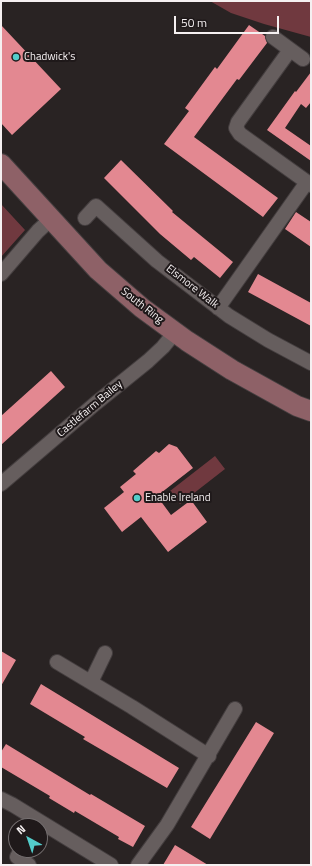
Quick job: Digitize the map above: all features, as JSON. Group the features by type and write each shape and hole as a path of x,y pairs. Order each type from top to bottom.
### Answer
{"main road":[{"name":"South Ring","path":"1,164 98,270 142,308 176,331 187,341 232,370 297,406 311,411"}],"street":[{"path":"273,36 303,59"},
{"path":"218,308 309,183 240,134 236,128 238,122 290,50"},
{"name":"Elsmore Walk","path":"85,218 96,206 157,260 218,308 268,340 311,363"},
{"path":"1,274 38,231 51,219"},
{"name":"Castlefarm Bailey","path":"1,484 148,361 163,347 176,331"},
{"path":"91,682 105,653"},
{"path":"57,662 208,756"},
{"path":"138,865 167,825 235,710"},
{"path":"1,799 30,818"},
{"path":"48,829 111,865"},
{"path":"18,858 29,865"}],"shaded area":[{"path":"210,1 311,1 311,37 231,13"},
{"path":"1,204 25,230 1,257"},
{"path":"215,456 225,469 180,504 170,491"}],"building":[{"name":"Chadwick's","path":"1,25 61,89 12,135 1,123"},
{"path":"249,25 265,36 267,43 239,80 237,79 194,137 278,198 263,217 164,144 189,111 185,108 215,67 217,69"},
{"path":"311,72 311,102 306,108 301,104 285,128 311,146 311,161 267,130 295,91 296,92"},
{"path":"121,160 173,211 172,212 233,262 220,278 194,257 191,260 160,234 104,178"},
{"path":"296,212 311,222 311,247 285,229"},
{"path":"258,274 311,303 311,326 248,292"},
{"path":"51,371 65,387 1,445 1,416"},
{"name":"Enable Ireland","path":"169,444 177,447 193,468 157,496 171,515 191,500 207,522 168,552 141,517 122,532 104,508 124,492 120,487 136,474 133,471 156,451 159,453"},
{"path":"1,651 16,660 1,686"},
{"path":"41,684 179,768 167,788 83,739 85,737 30,704"},
{"path":"256,722 274,733 210,839 191,827"},
{"path":"6,744 90,795 91,794 145,826 133,847 75,811 74,813 49,798 50,796 1,767 1,752"},
{"path":"175,845 185,851 208,865 163,865"}],"place":[{"name":"Chadwick's","path":"16,57"},
{"name":"Enable Ireland","path":"137,498"}]}
